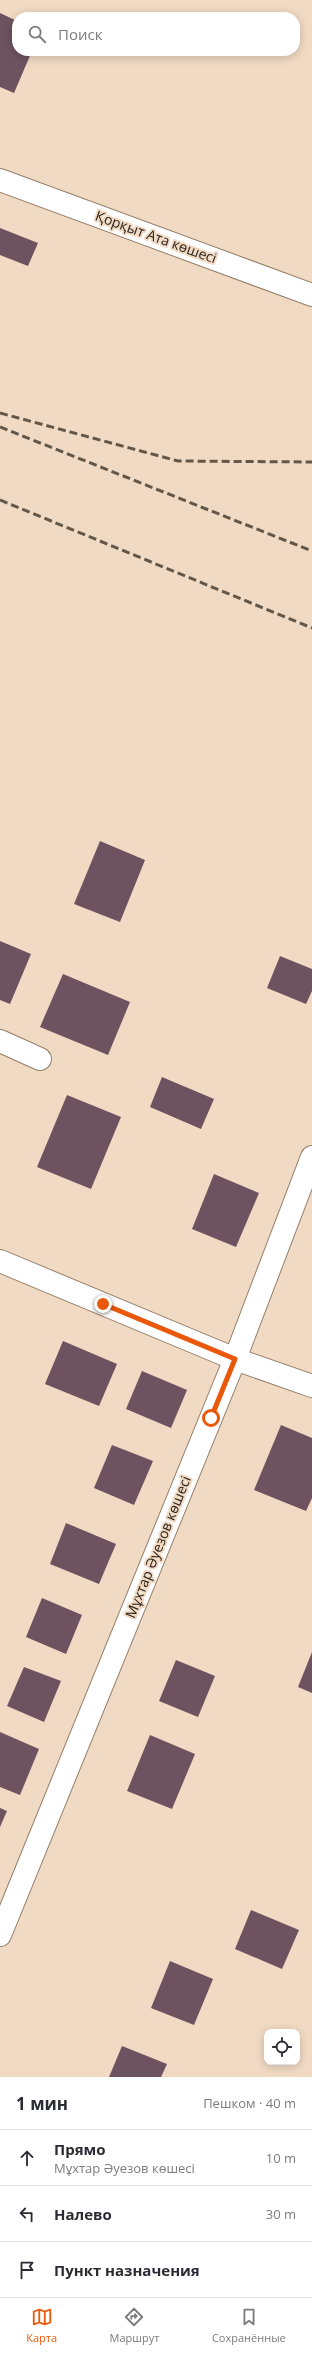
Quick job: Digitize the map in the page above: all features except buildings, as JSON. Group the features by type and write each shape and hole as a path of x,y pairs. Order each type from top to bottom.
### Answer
{"street":[{"name":"Қорқыт Ата көшесі","path":"0,180 312,295"},
{"path":"0,1041 40,1059"},
{"name":"Мұхтар Әуезов көшесі","path":"0,1935 235,1359 312,1157"},
{"path":"0,1261 235,1359 312,1386"}],"railway":[{"path":"0,413 178,461 312,462"},
{"path":"0,427 312,551"},
{"path":"0,500 312,628"}],"route":[{"path":"103,1304 235,1359 211,1418"}]}
